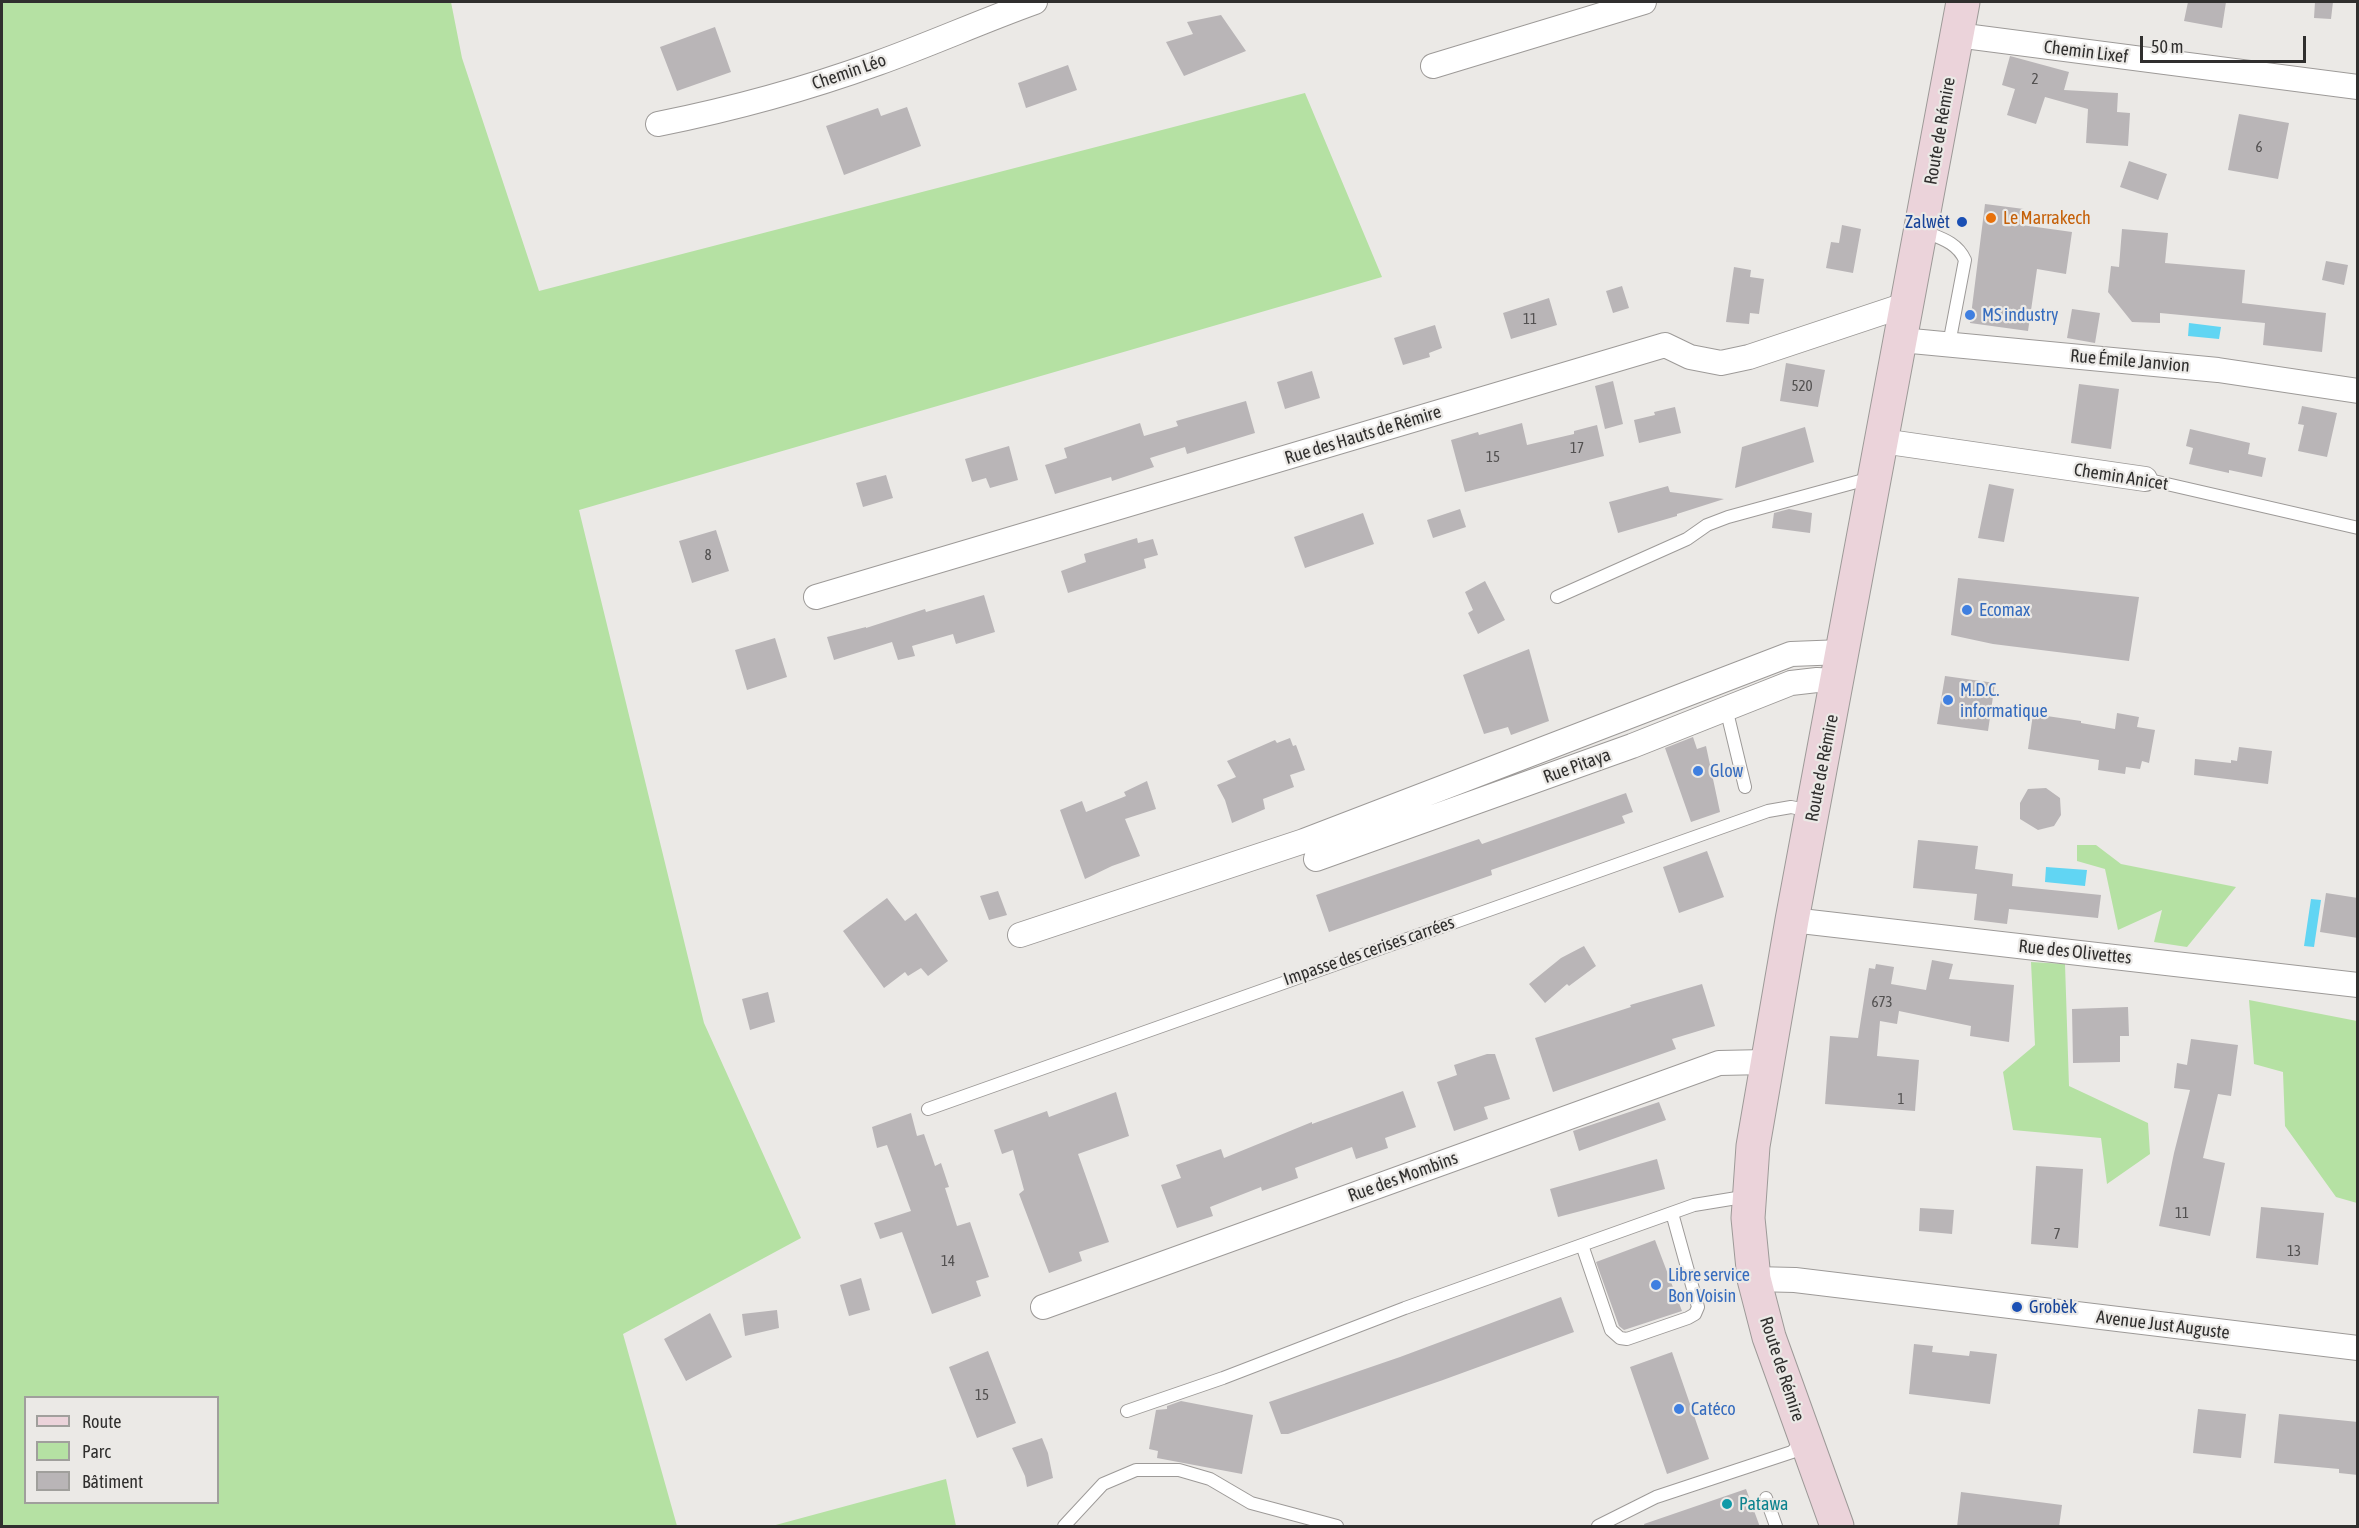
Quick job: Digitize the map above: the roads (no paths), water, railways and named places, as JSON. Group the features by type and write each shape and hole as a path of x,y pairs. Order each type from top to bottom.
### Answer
{"main road":[{"name":"Route de Rémire","path":"1837,1527 1769,1337 1754,1280 1748,1218 1753,1146 1792,920 1841,667 1963,2"}],"street":[{"name":"Chemin Léo","path":"658,124 748,105 794,91 878,63 1035,2"},
{"path":"1433,66 1644,2"},
{"name":"Chemin Lixef","path":"1957,36 2358,87"},
{"name":"Rue des Hauts de Rémire","path":"816,597 1665,345 1690,357 1721,363 1749,357 1908,304"},
{"name":"Rue Émile Janvion","path":"1901,340 2218,370 2358,391"},
{"name":"Chemin Anicet","path":"1882,441 2145,479"},
{"path":"1020,935 1304,841 1791,654 1841,667"},
{"name":"Rue Pitaya","path":"1316,860 1632,746 1791,683 1817,680 1841,667"},
{"name":"Rue des Olivettes","path":"1792,920 2358,985"},
{"name":"Rue des Mombins","path":"1043,1307 1719,1063 1766,1062"},
{"name":"Avenue Just Auguste","path":"1754,1280 1795,1280 2358,1348"}],"lane":[{"path":"1921,230 1950,242 1960,249 1965,260 1949,344"},
{"path":"1557,597 1686,539 1707,525 1728,517 1875,477"},
{"name":"Chemin Anicet","path":"2145,479 2358,528"},
{"path":"1726,708 1745,787"},
{"name":"Impasse des cerises carrées","path":"928,1109 1768,811 1791,807 1814,811"},
{"path":"1127,1411 1223,1378 1405,1308 1672,1213 1710,1200 1750,1196"},
{"path":"1582,1245 1611,1330 1620,1338 1627,1339 1689,1318 1695,1314 1698,1307 1672,1213"},
{"path":"1598,1527 1656,1497 1792,1452 1805,1438"},
{"path":"1064,1527 1067,1521 1103,1484 1136,1470 1179,1470 1210,1479 1251,1503 1337,1527"},
{"path":"1766,1498 1776,1527"}],"water":[{"path":"2189,323 2221,327 2219,339 2188,336"},
{"path":"2046,867 2087,870 2085,886 2045,882"},
{"path":"2311,899 2321,900 2314,947 2304,946"}],"place":[{"name":"Le Marrakech","path":"1991,218"},
{"name":"Zalwèt","path":"1962,222"},
{"name":"MS industry","path":"1970,315"},
{"name":"Ecomax","path":"1967,610"},
{"name":"M.D.C. informatique","path":"1948,700"},
{"name":"Glow","path":"1698,771"},
{"name":"Libre service Bon Voisin","path":"1656,1285"},
{"name":"Grobèk","path":"2017,1307"},
{"name":"Catéco","path":"1679,1409"},
{"name":"Patawa","path":"1727,1504"}]}
